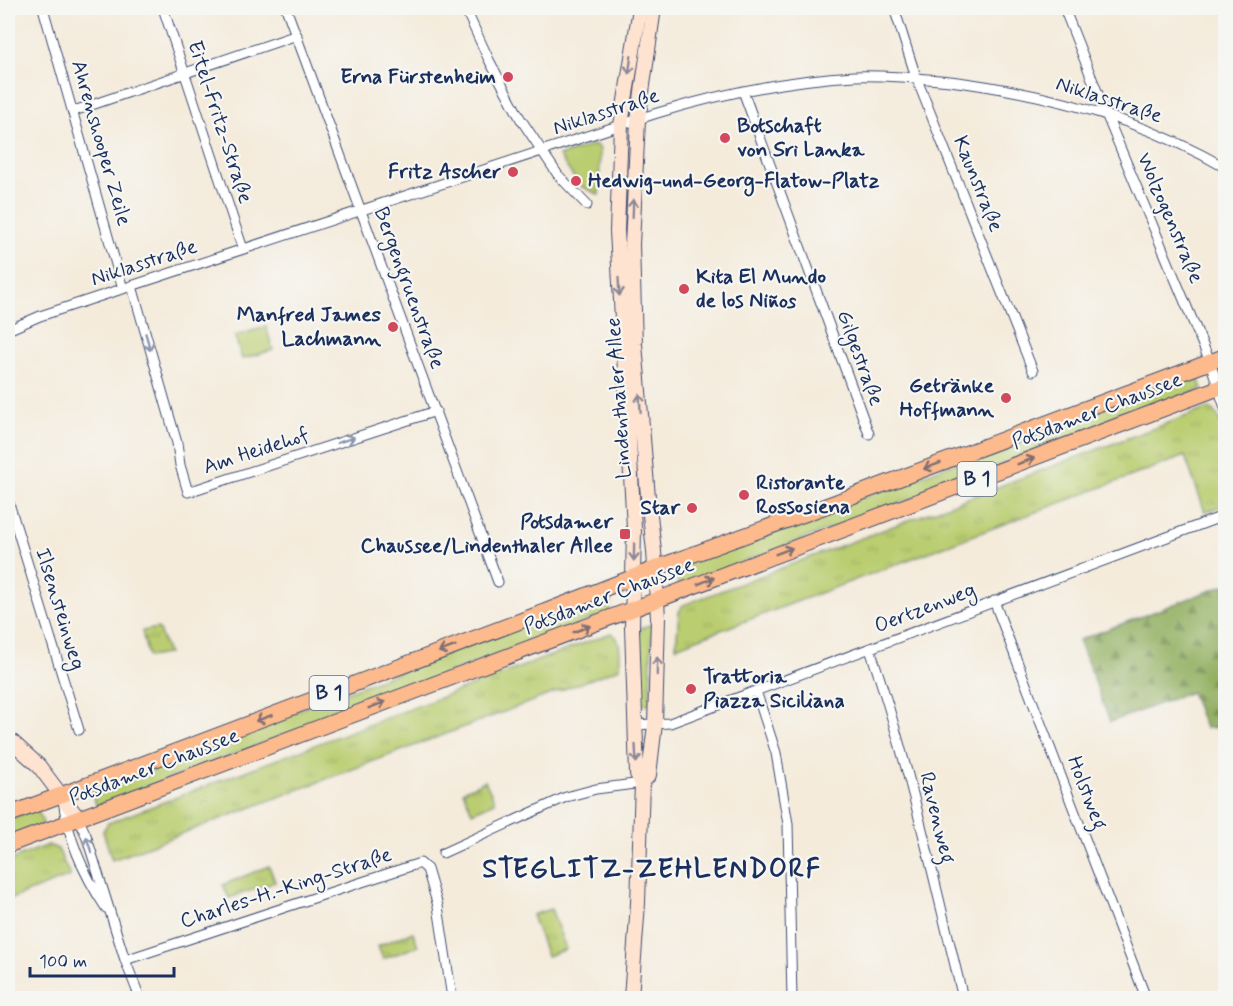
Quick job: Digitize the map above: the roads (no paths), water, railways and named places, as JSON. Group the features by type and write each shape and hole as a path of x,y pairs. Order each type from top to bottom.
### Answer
{"main road":[{"name":"Lindenthaler Allee","path":"631,999 638,903 642,783 637,774 633,610 634,528 617,231 621,125 640,8"},
{"name":"Lindenthaler Allee","path":"642,783 649,775 656,724 657,601 656,568 646,482 633,294 632,245 638,120 654,8"},
{"name":"Potsdamer Chaussee","path":"8,815 634,576 1226,356"},
{"name":"Potsdamer Chaussee","path":"8,845 1222,387"},
{"path":"8,738 39,766 62,794 72,820"}],"street":[{"name":"Ahrenshooper Zeile","path":"43,8 128,287"},
{"name":"Eitel-Fritz-Straße","path":"163,8 243,249"},
{"name":"Bergengruenstraße","path":"286,8 498,582"},
{"path":"465,8 503,89 558,175 587,205"},
{"name":"Kaunstraße","path":"894,8 916,77 1034,371"},
{"name":"Wolzogenstraße","path":"1064,8 1106,114 1222,387 1226,411"},
{"path":"74,111 297,35"},
{"name":"Niklasstraße","path":"8,330 40,316 621,125 697,101 789,83 855,76 916,77 981,85 1046,97 1106,114 1161,135 1226,168"},
{"name":"Gilgestraße","path":"743,91 869,434"},
{"name":"Am Heidehof","path":"128,287 180,454 180,465 188,492 436,411"},
{"name":"Ilsensteinweg","path":"8,500 79,729"},
{"name":"Oertzenweg","path":"635,724 670,723 1226,515"},
{"name":"Holstweg","path":"994,601 1146,999"},
{"name":"Ravenweg","path":"870,649 890,707 963,999"},
{"path":"756,691 776,753 788,824 792,999"},
{"path":"443,854 566,797 596,789 642,783"},
{"path":"72,820 71,841 96,894 112,918"},
{"path":"72,820 86,835 125,960 140,999"},
{"name":"Charles-H.-King-Straße","path":"125,960 420,863 428,869 438,906 452,999"}],"place":[{"name":"Erna Fürstenheim","path":"508,77"},
{"name":"Botschaft von Sri Lanka","path":"725,138"},
{"name":"Fritz Ascher","path":"513,172"},
{"name":"Hedwig-und-Georg-Flatow-Platz","path":"576,181"},
{"name":"Kita El Mundo de los Niños","path":"684,289"},
{"name":"Manfred James Lachmann","path":"393,327"},
{"name":"Getränke Hoffmann","path":"1006,398"},
{"name":"Ristorante Rossosiena","path":"744,495"},
{"name":"Star","path":"692,508"},
{"name":"Potsdamer Chaussee/Lindenthaler Allee","path":"625,534"},
{"name":"Trattoria Piazza Siciliana","path":"691,689"}],"district":[{"name":"STEGLITZ-ZEHLENDORF","path":"652,869"}]}
